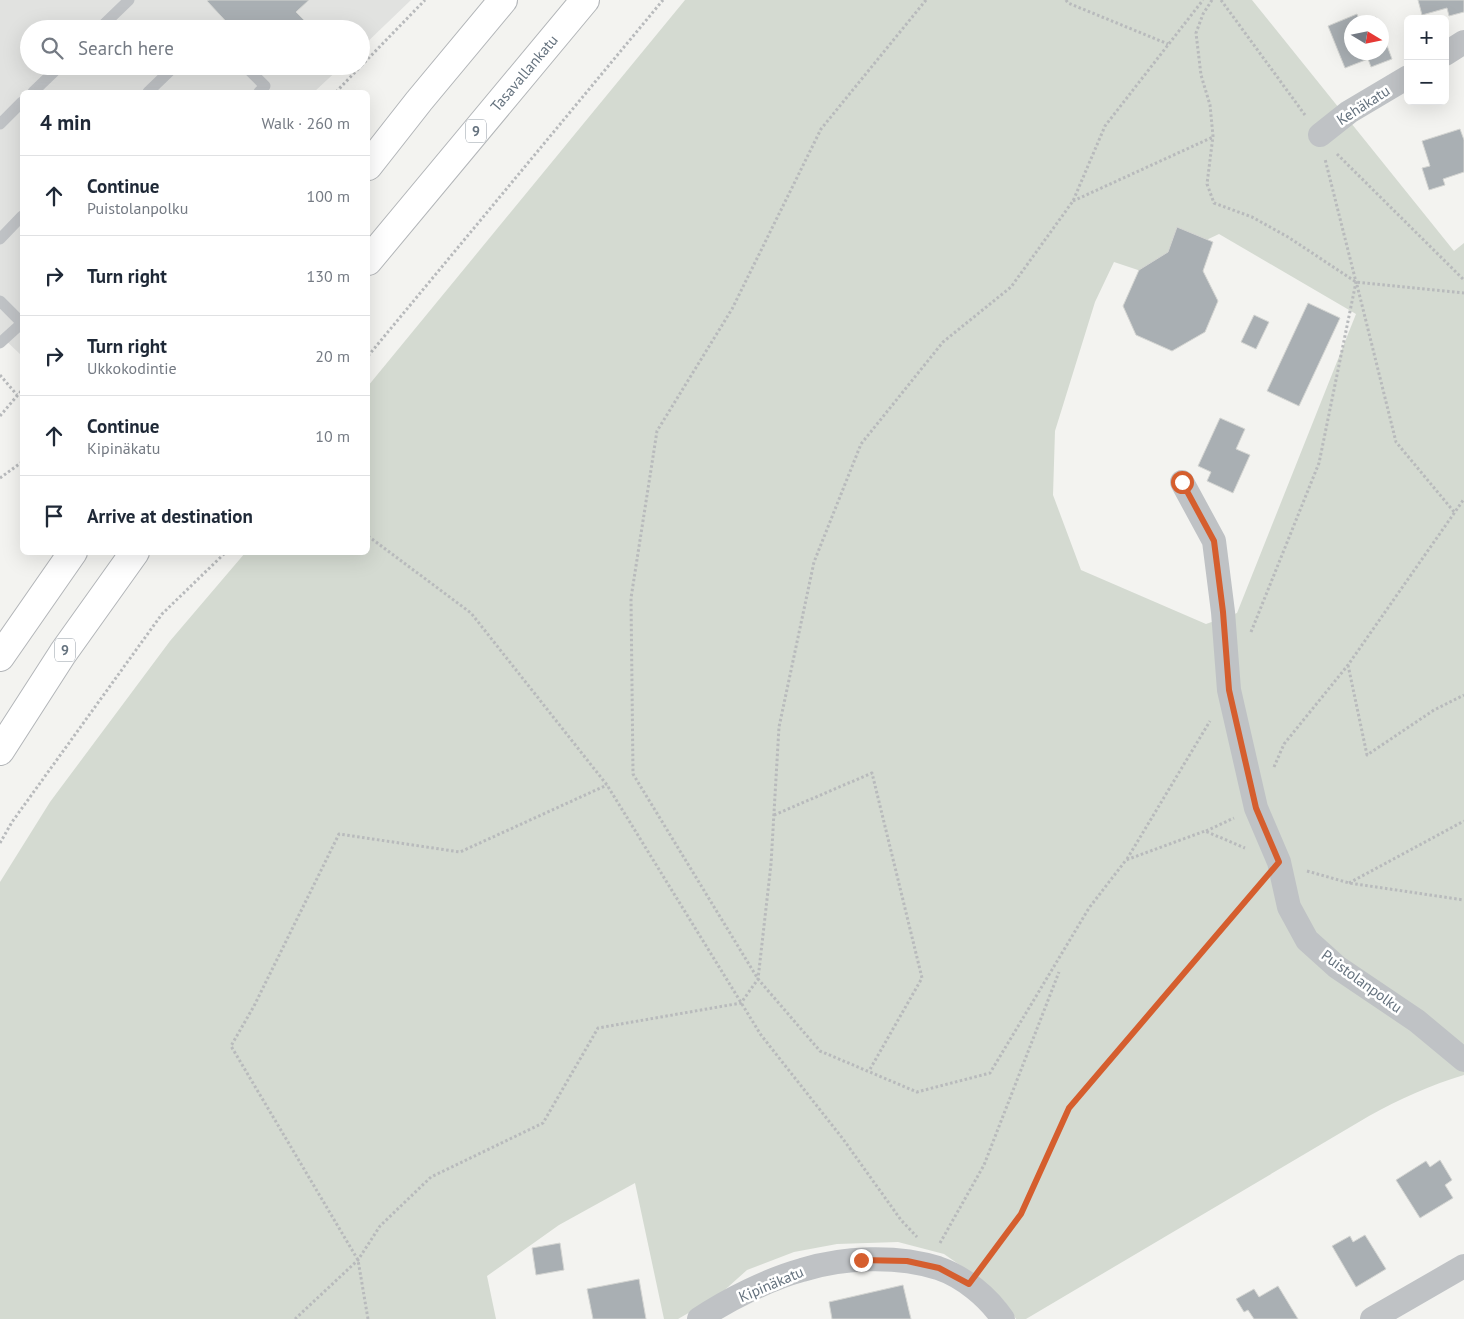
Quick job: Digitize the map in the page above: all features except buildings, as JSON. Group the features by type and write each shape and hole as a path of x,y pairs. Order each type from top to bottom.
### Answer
{"main road":[{"path":"370,163 418,101 503,0"},
{"name":"Tasavallankatu","path":"370,259 585,0"},
{"path":"0,657 71,555"},
{"name":"9","path":"0,751 63,653 133,555"}],"street":[{"path":"1449,51 1464,42"},
{"name":"Kehäkatu","path":"1320,136 1349,112 1404,79"},
{"name":"Puistolanpolku","path":"1182,482 1214,541 1223,612 1229,690 1256,808 1279,862 1289,907 1308,940 1337,967 1417,1021 1464,1060"},
{"name":"Kipinäkatu","path":"699,1319 756,1288 802,1269 855,1259 936,1262 969,1284 996,1308 1003,1319"},
{"path":"1372,1319 1464,1266"}],"lane":[{"path":"108,20 129,0"},
{"path":"34,90 50,75"},
{"path":"150,90 166,75"},
{"path":"254,75 266,86 261,90"},
{"path":"0,124 20,104"},
{"path":"0,238 20,218"},
{"path":"0,301 20,321"},
{"path":"0,343 20,325"}],"path":[{"path":"370,57 425,0"},
{"path":"370,354 663,0"},
{"path":"926,0 822,129 732,309 657,431 631,598 633,774 758,979 820,1051 918,1092 990,1073 1089,908 1126,860 1229,690"},
{"path":"1066,0 1068,3 1168,44"},
{"path":"295,1319 358,1260 380,1226 430,1177 543,1123 598,1028 742,1003 758,979 771,864 779,727 814,562 861,444 943,342 1011,287 1073,201 1105,126 1202,0"},
{"path":"1212,0 1203,14 1196,33 1201,75 1210,105 1213,136 1207,184 1214,203 1260,221 1288,237 1356,282 1464,294"},
{"path":"1220,0 1320,136 1464,280"},
{"path":"338,90 352,75"},
{"path":"1073,201 1213,136"},
{"path":"1320,136 1396,442 1455,513"},
{"path":"1250,636 1319,463 1356,282"},
{"path":"0,375 17,395"},
{"path":"0,416 20,392"},
{"path":"0,478 20,463"},
{"path":"1274,768 1284,744 1348,665 1464,499"},
{"path":"370,537 471,613 607,785 761,1035 843,1138 901,1220 936,1262 984,1165 1059,972"},
{"path":"0,843 12,822 162,614 223,555"},
{"path":"1348,665 1368,755 1434,710 1464,695"},
{"path":"774,815 872,773 922,978 869,1072"},
{"path":"368,1319 358,1260 232,1046 254,1006 339,834 460,852 607,785"},
{"path":"1126,860 1205,831 1256,808"},
{"path":"1349,883 1464,821"},
{"path":"1205,831 1279,862 1349,883 1464,900"},
{"path":"969,1284 1021,1214 1069,1108 1279,862"}],"shaded area":[{"path":"0,0 411,0 370,39 370,20 20,20 20,75 332,75 316,90 20,90 20,354 0,335"},
{"path":"685,0 1252,0 1454,251 1464,243 1464,1075 1415,1093 1369,1116 1026,1319 1016,1319 1005,1302 987,1284 944,1254 898,1242 837,1244 794,1252 747,1270 718,1296 678,1319 664,1319 635,1183 559,1225 487,1276 496,1319 0,1319 0,882 50,802 170,641 243,555 370,555 370,384","holes":["1219,234 1356,314 1237,613 1206,624 1081,570 1053,495 1055,431 1095,302 1114,262 1141,271"]}],"route":[{"path":"861,1260 907,1261 939,1268 969,1284 1021,1214 1069,1108 1279,862 1256,808 1229,690 1223,612 1214,541 1182,482"}]}
